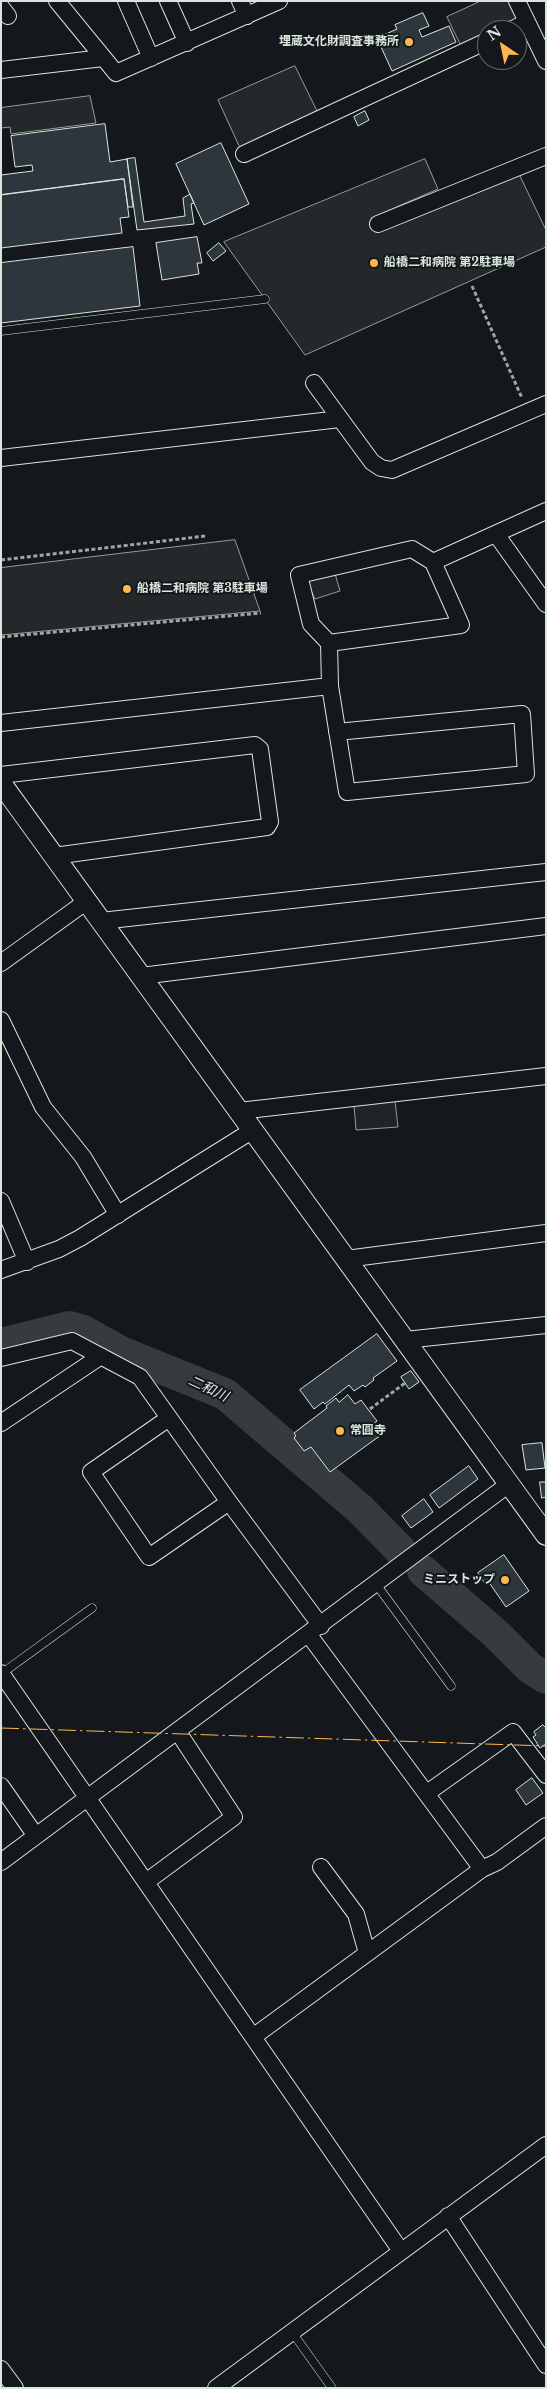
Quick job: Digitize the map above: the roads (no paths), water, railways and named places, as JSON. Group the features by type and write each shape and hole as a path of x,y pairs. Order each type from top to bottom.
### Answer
{"street":[{"path":"57,1 116,73 187,42 244,8 279,1"},
{"path":"126,1 152,58"},
{"path":"168,1 187,42"},
{"path":"517,1 526,20"},
{"path":"527,22 544,53"},
{"path":"244,154 477,46"},
{"path":"1,70 102,58"},
{"path":"378,224 546,156"},
{"path":"314,384 372,462 380,468 392,470 546,404"},
{"path":"1,458 340,419"},
{"path":"433,562 546,511"},
{"path":"496,534 546,604"},
{"path":"329,644 461,625 433,562 412,549 299,575 311,624 329,644 330,686 337,732 347,792 526,774 522,714 337,732"},
{"path":"1,723 330,686"},
{"path":"1,775 255,745 260,749 270,822 267,827 54,856"},
{"path":"1,783 509,1484 540,1518 546,1535"},
{"path":"102,921 546,872"},
{"path":"1,963 87,902"},
{"path":"142,976 546,926"},
{"path":"1,1020 43,1107 83,1157 118,1215"},
{"path":"239,1111 546,1076"},
{"path":"1,1270 59,1249 118,1215 253,1130"},
{"path":"1,1201 27,1262"},
{"path":"346,1259 546,1233"},
{"path":"405,1340 546,1325"},
{"path":"1,1358 72,1341 140,1377 427,1793 482,1869"},
{"path":"1,1424 101,1356"},
{"path":"169,1418 91,1472 149,1557 228,1502"},
{"path":"1,1862 509,1484"},
{"path":"1,1674 401,2251"},
{"path":"146,1882 234,1818 178,1732"},
{"path":"427,1793 513,1732 546,1775"},
{"path":"1,1786 36,1836"},
{"path":"253,2037 482,1869 497,1862 546,1826"},
{"path":"321,1867 356,1914 367,1953"},
{"path":"216,2388 546,2144"},
{"path":"448,2216 546,2365"},
{"path":"1,2369 14,2388"}],"lane":[{"path":"1,331 265,298"},
{"path":"376,1584 451,1686"},
{"path":"1,1674 92,1608"},
{"path":"292,2332 332,2388"}],"waterway":[{"name":"二和川","path":"1,1344 69,1327 83,1331 121,1352 225,1394 360,1509 401,1551"},
{"name":"二和川","path":"423,1571 496,1634 530,1668 546,1678"}],"place":[{"name":"埋蔵文化財調査事務所","path":"409,42"},
{"name":"船橋二和病院 第2駐車場","path":"374,263"},
{"name":"船橋二和病院 第3駐車場","path":"127,589"},
{"name":"常圓寺","path":"340,1431"},
{"name":"ミニストップ","path":"505,1580"}]}
